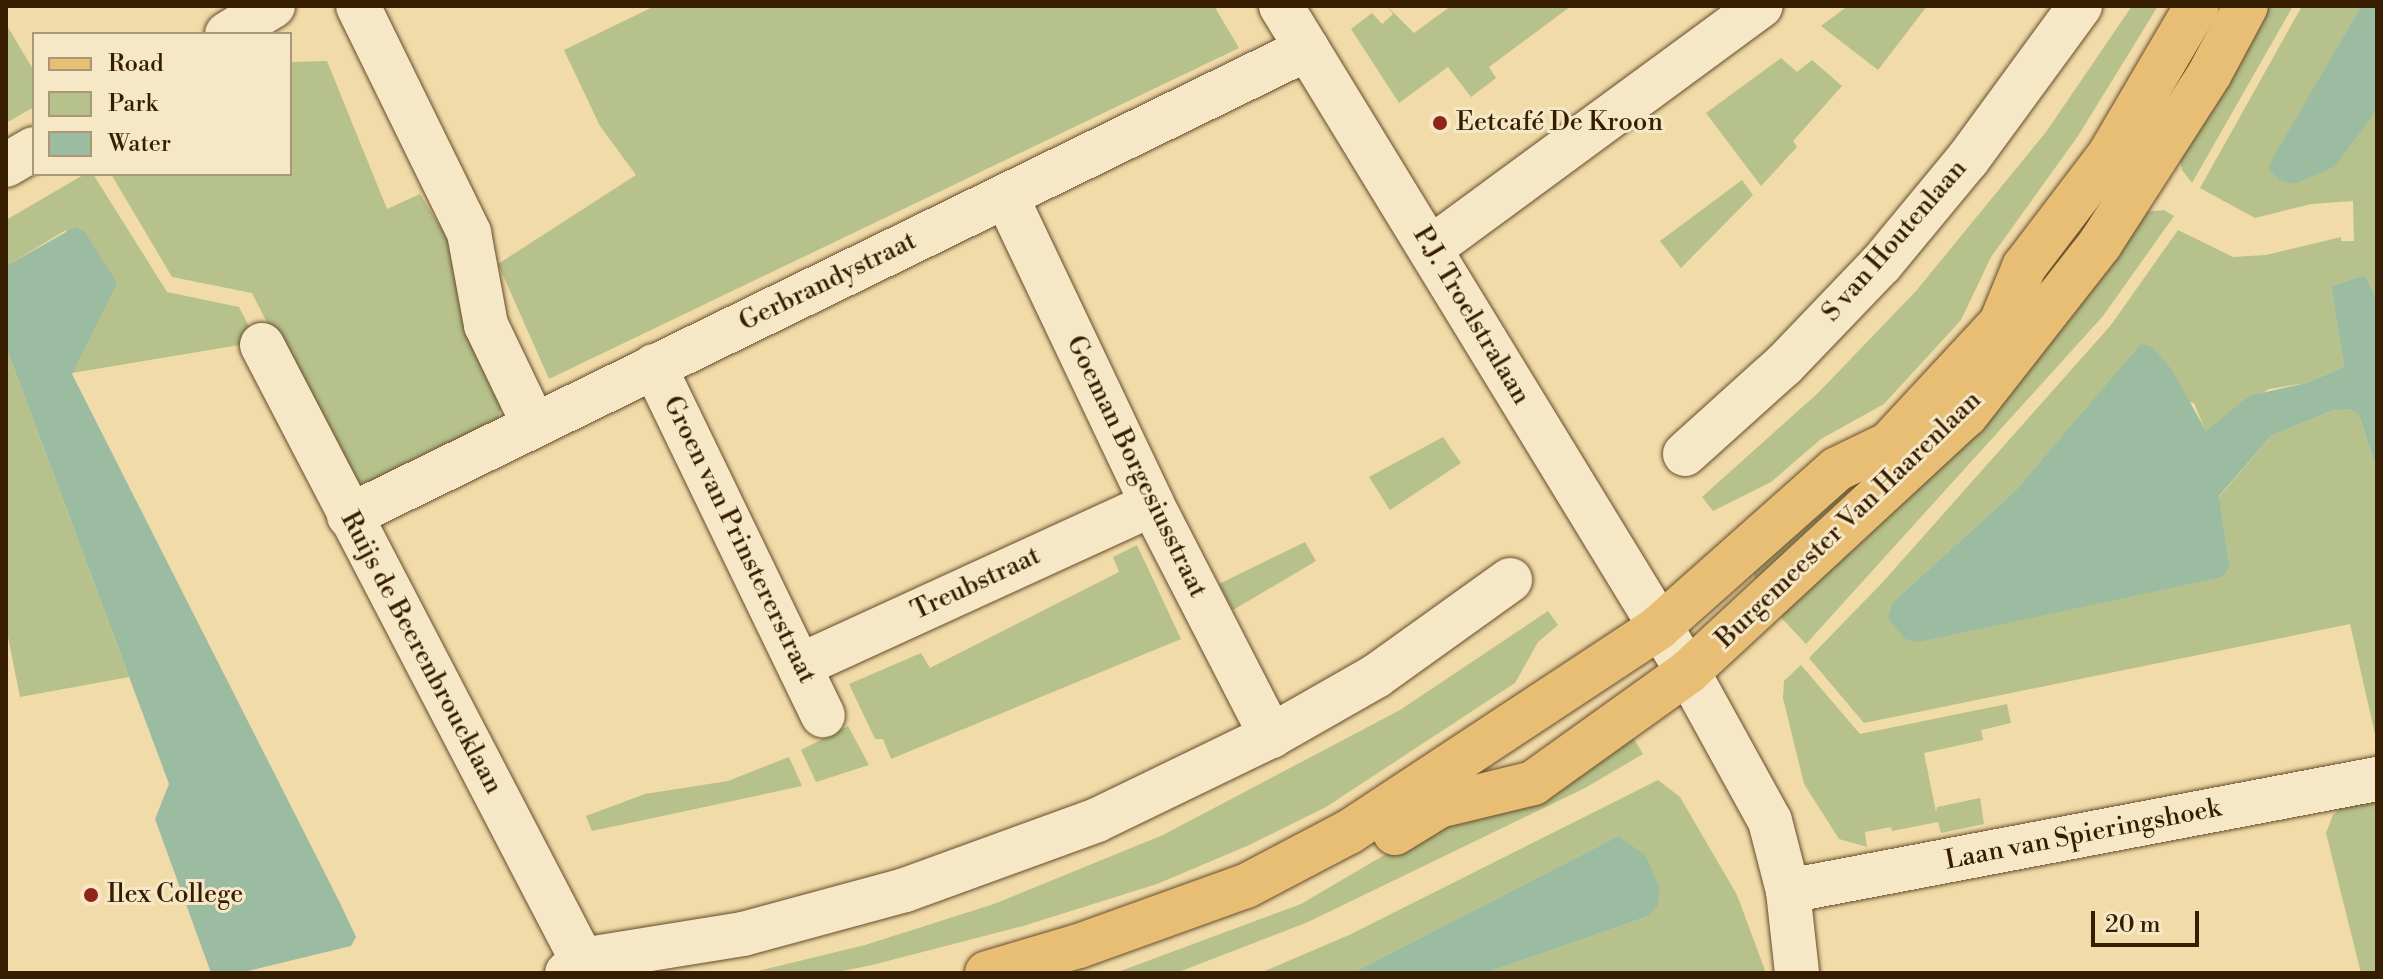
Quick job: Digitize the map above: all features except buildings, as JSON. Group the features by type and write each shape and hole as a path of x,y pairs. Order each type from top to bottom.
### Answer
{"main road":[{"name":"Burgemeester Van Haarenlaan","path":"987,973 1079,946 1246,886 1349,832 1658,628 1837,469 1889,444 2001,323 2024,267 2110,154 2197,6"},
{"name":"Burgemeester Van Haarenlaan","path":"1084,973 1177,941 1311,883 1439,806 1533,783 1688,672 1966,415 2100,244 2210,73 2246,6"}],"street":[{"path":"230,32 273,6"},
{"path":"358,6 469,233 486,325 534,425"},
{"name":"P.J. Troelstralaan","path":"1281,6 1431,248 1658,628"},
{"path":"1431,248 1761,6"},
{"name":"S van Houtenlaan","path":"1685,454 1784,365 1890,254 1968,159 2080,6"},
{"name":"Gerbrandystraat","path":"349,516 1307,49"},
{"path":"6,165 32,150"},
{"name":"Goeman Borgesiusstraat","path":"1006,196 1152,504 1271,736"},
{"name":"Ruijs de Beerenbroucklaan","path":"262,345 575,966"},
{"name":"Groen van Prinstererstraat","path":"654,366 823,715"},
{"name":"Treubstraat","path":"801,665 1152,504"},
{"path":"575,966 743,934 905,890 1097,820 1271,736 1376,676 1510,580"},
{"path":"1658,628 1688,672 1770,821 1788,891 1797,973"},
{"name":"Laan van Spieringshoek","path":"1788,891 2377,779"}],"green space":[{"path":"655,6 1214,6 1239,48 549,379 498,264 636,175 600,126 564,50"},
{"path":"1387,6 1414,33 1451,6 1571,6 1489,67 1496,78 1471,97 1448,67 1399,103 1351,29 1372,13 1382,24 1393,14"},
{"path":"1848,6 1927,6 1878,70 1821,26"},
{"path":"2132,6 2158,6 2078,136 1991,257 1961,320 1884,404 1821,439 1771,482 1713,511 1702,497 1818,393 1916,291 2046,132"},
{"path":"2261,6 2293,6 2192,183 2182,170 2179,155"},
{"path":"2302,6 2361,6 2271,163 2333,167 2352,143 2377,79 2377,299 2365,275 2331,286 2344,367 2306,383 2269,389 2206,432 2194,403 2106,386 2016,490 1893,602 2222,577 2230,568 2219,497 2271,436 2331,411 2348,409 2359,415 2377,471 2377,743 2350,624 1864,723 1809,658 1882,583 2111,325 2178,230 2233,257 2266,255 2341,237 2341,241 2354,241 2353,201 2311,204 2255,218 2200,188"},
{"path":"6,24 32,68 32,108 6,123"},
{"path":"1781,58 1797,72 1812,60 1842,86 1793,141 1797,147 1761,186 1706,113"},
{"path":"327,61 387,209 420,194 467,270 458,299 504,398 496,425 376,483 357,482 345,475 252,293 172,277 112,176 292,176 292,62"},
{"path":"82,176 94,176 167,292 239,307 257,342 72,373 66,230 6,266 6,220"},
{"path":"1742,180 1753,195 1681,268 1660,241"},
{"path":"2164,210 2174,216 2103,316 1806,644 1772,608 2142,212"},
{"path":"6,347 129,677 20,697 6,627"},
{"path":"1443,437 1461,463 1390,510 1369,477"},
{"path":"1883,463 1758,583 1751,569 1832,496"},
{"path":"1305,542 1316,561 1233,610 1219,584"},
{"path":"1137,545 1181,639 891,759 883,739 875,739 849,684 921,653 930,668 1119,572 1113,557"},
{"path":"1548,611 1558,625 1538,642 1515,683 1326,807 1247,846 1157,884 1023,926 872,965 833,973 750,973 865,945 994,904 1163,835 1400,710"},
{"path":"1801,665 1860,734 2007,704 2011,723 1981,730 1983,740 1924,753 1936,812 1937,807 1980,798 1984,824 1941,833 1938,822 1892,831 1891,827 1865,832 1867,847 1839,839 1804,784 1783,698 1784,681"},
{"path":"848,726 869,765 816,782 801,750"},
{"path":"1629,731 1643,754 1585,788 1308,922 1176,973 1115,973 1301,904 1449,817"},
{"path":"789,757 802,786 592,831 586,816 645,794 728,781"},
{"path":"1658,780 1680,797 1737,895 1766,973 1486,973 1649,916 1618,836 1352,973 1260,973 1349,935"},
{"path":"2375,801 2377,973 2361,973 2326,833 2333,815 2345,804"}],"water":[{"path":"2361,6 2377,6 2377,110 2334,167 2294,184 2279,180 2269,169 2270,163"},
{"path":"75,227 85,232 117,283 72,374 339,901 356,937 351,946 240,973 211,973 155,819 169,784 6,347 6,266"},
{"path":"2365,275 2377,299 2377,471 2359,415 2348,409 2331,411 2271,436 2219,496 2230,568 2222,577 1918,642 1905,639 1888,618 1893,602 2016,490 2141,344 2152,347 2172,370 2206,431 2249,396 2306,383 2344,367 2331,286"},
{"path":"1618,836 1645,855 1659,886 1658,905 1649,916 1486,973 1352,973"}],"place":[{"name":"Eetcafé De Kroon","path":"1440,123"},
{"name":"Ilex College","path":"91,895"}]}
